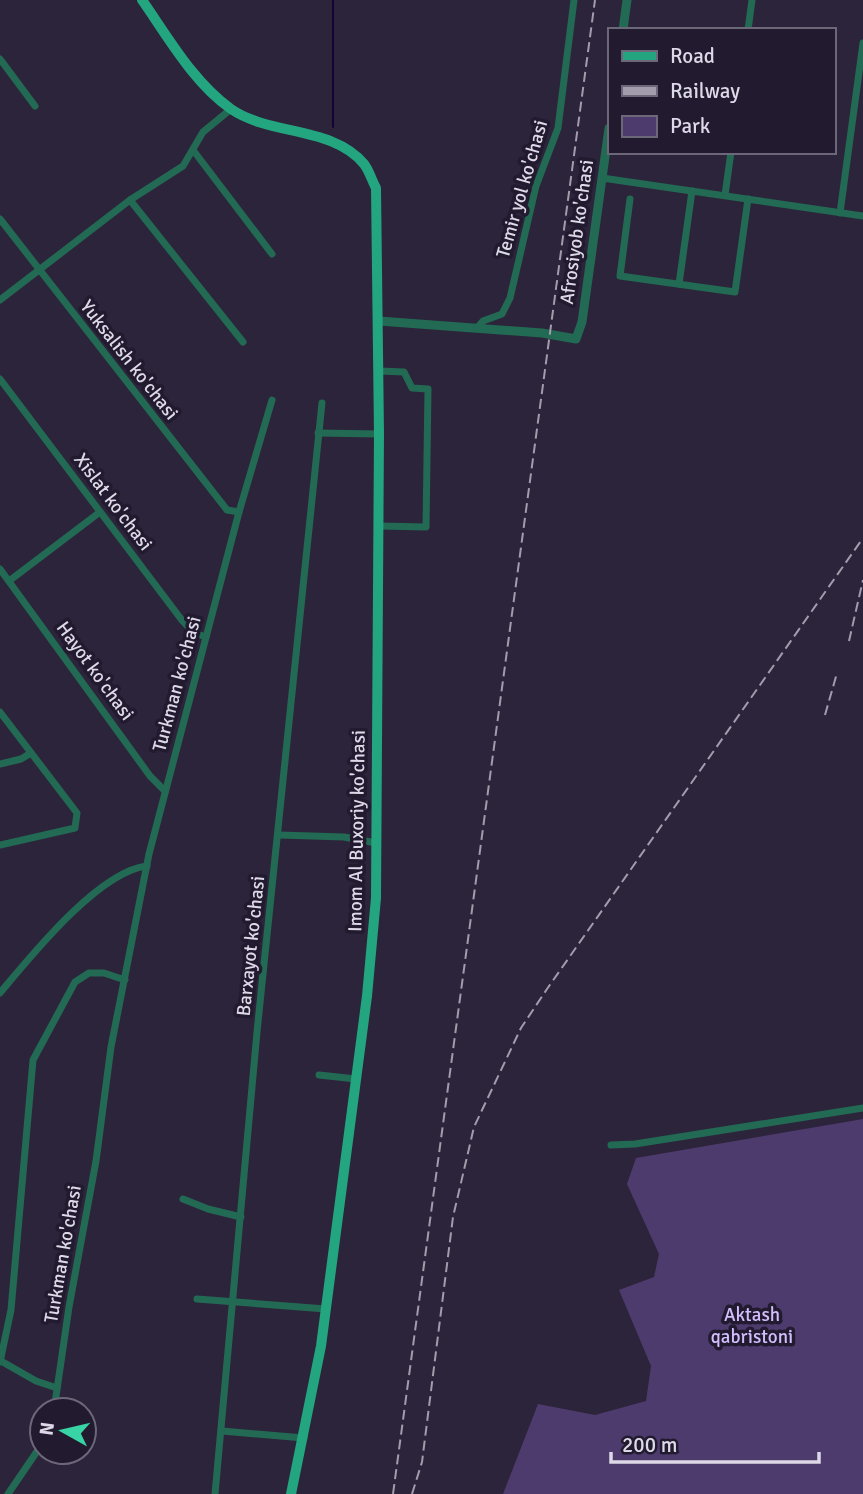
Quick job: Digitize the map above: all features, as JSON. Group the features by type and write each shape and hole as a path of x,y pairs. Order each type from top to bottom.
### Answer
{"main road":[{"path":"142,0 187,64 231,108"},
{"name":"Imom Al Buxoriy ko'chasi","path":"231,108 252,121 344,147 365,164 376,188 379,321 376,898 326,1309 304,1438 291,1494"}],"street":[{"name":"Temir yol ko'chasi","path":"477,328 483,321 502,314 510,298 536,186 558,128 574,0"},
{"path":"623,28 627,0"},
{"path":"748,28 752,0"},
{"path":"840,213 860,92 863,43"},
{"path":"0,59 35,106"},
{"path":"0,300 130,200 183,166 203,132 231,108"},
{"name":"Afrosiyob ko'chasi","path":"477,328 576,339 582,322 608,135"},
{"path":"192,150 272,254"},
{"path":"725,195 731,154"},
{"path":"602,178 863,216"},
{"path":"679,284 692,191"},
{"path":"630,199 620,276 735,292 748,199"},
{"path":"130,200 243,342"},
{"name":"Yuksalish ko'chasi","path":"0,219 227,510 239,512"},
{"path":"379,321 477,328"},
{"path":"379,371 404,372 412,388 429,389 426,527 379,526"},
{"name":"Xislat ko'chasi","path":"0,379 181,619 194,633 206,637"},
{"name":"Turkman ko'chasi","path":"56,1396 96,1161 111,1047 147,866 239,512 272,400"},
{"name":"Barxayot ko'chasi","path":"215,1494 322,403"},
{"path":"318,433 379,434"},
{"path":"9,581 100,512"},
{"name":"Hayot ko'chasi","path":"0,569 150,776 165,791"},
{"path":"0,712 77,813 75,828 0,845"},
{"path":"0,764 31,753"},
{"path":"279,835 344,837 376,843"},
{"path":"0,993 92,894 127,871 147,866"},
{"path":"57,1388 36,1381 0,1362 16,1270 24,1190 24,1145 33,1060 75,982 89,973 103,973 125,980"},
{"path":"319,1075 356,1079"},
{"path":"611,1145 635,1144 863,1108"},
{"path":"183,1199 208,1209 241,1217"},
{"path":"197,1299 326,1309"},
{"path":"222,1431 304,1438"},
{"path":"8,1494 28,1465"}],"green space":[{"name":"Aktash qabristoni","path":"863,1119 863,1494 503,1494 538,1404 595,1415 646,1401 651,1366 619,1290 654,1277 659,1254 627,1184 636,1158"}],"waterway":[{"path":"333,0 333,127"}],"railway":[{"path":"393,1494 595,0"},
{"path":"412,1494 422,1462 453,1217 474,1127 521,1028 863,538"},
{"path":"849,641 863,580"},
{"path":"825,715 837,673"}]}
